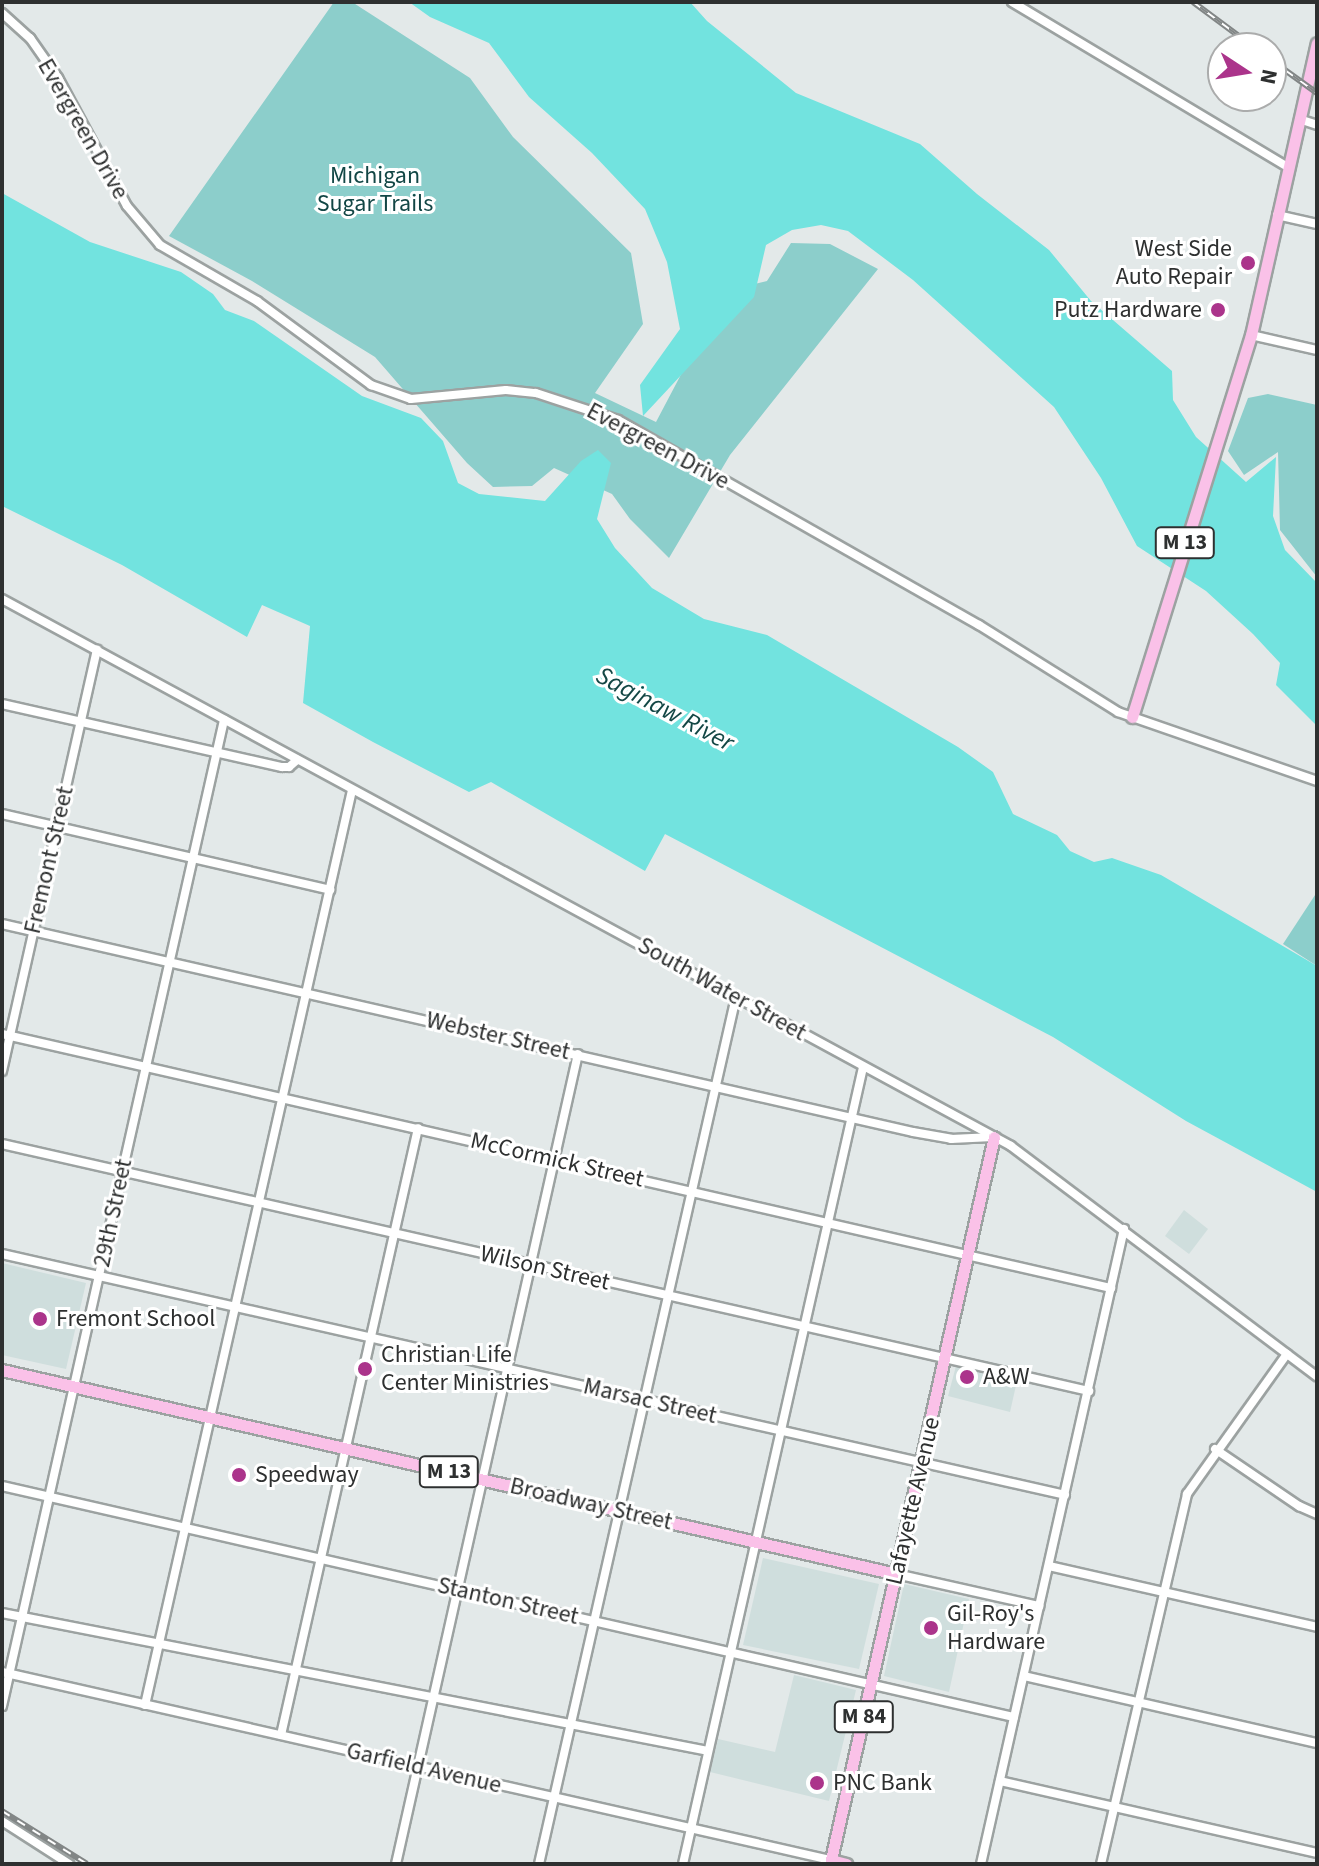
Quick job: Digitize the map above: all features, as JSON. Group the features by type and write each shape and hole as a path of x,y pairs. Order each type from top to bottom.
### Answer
{"main road":[{"name":"M 13","path":"1132,717 1251,335 1317,43"},
{"name":"Lafayette Avenue","path":"830,1862 994,1137"},
{"name":"Broadway Street","path":"2,1370 896,1574"},
{"name":"Garfield Avenue","path":"830,1862 846,1864"}],"street":[{"path":"1012,2 1288,167"},
{"name":"Evergreen Drive","path":"2,13 30,38 58,78 127,206 160,245 257,301 371,385 411,399 506,390 536,393 618,420 979,625 1118,712 1317,781"},
{"path":"1299,119 1317,125"},
{"path":"1277,215 1317,224"},
{"path":"1251,335 1317,350"},
{"name":"South Water Street","path":"2,599 1011,1146 1317,1377"},
{"name":"Fremont Street","path":"2,1071 6,1035 34,931 97,650"},
{"path":"2,704 282,767 289,767 297,760"},
{"name":"29th Street","path":"2,1706 6,1672 50,1496 224,720"},
{"path":"145,1705 352,790"},
{"path":"2,814 330,890"},
{"name":"Webster Street","path":"2,924 951,1139 994,1137"},
{"path":"539,1864 736,997"},
{"name":"McCormick Street","path":"6,1035 1111,1288"},
{"path":"396,1864 578,1054"},
{"path":"683,1864 863,1067"},
{"path":"281,1735 418,1128"},
{"name":"Wilson Street","path":"2,1144 1089,1391"},
{"path":"981,1864 1124,1229"},
{"name":"Marsac Street","path":"2,1254 1065,1495"},
{"path":"1101,1864 1187,1494 1215,1449 1287,1354"},
{"path":"1215,1449 1299,1506 1317,1514"},
{"name":"Stanton Street","path":"2,1486 1014,1717"},
{"path":"1049,1566 1317,1627"},
{"name":"Broadway Street","path":"896,1574 1039,1606"},
{"path":"2,1613 708,1751"},
{"name":"Garfield Avenue","path":"6,1672 692,1827 830,1862"},
{"path":"1024,1676 1317,1743"},
{"path":"1000,1781 1317,1853"},
{"path":"2,1821 69,1864"}],"shaded area":[{"path":"1184,1210 1208,1229 1189,1254 1165,1236"},
{"name":"Fremont School","path":"2,1263 86,1283 66,1369 2,1355"},
{"path":"956,1366 1017,1381 1010,1412 948,1396"},
{"path":"763,1558 879,1584 859,1669 743,1645"},
{"path":"904,1584 969,1599 949,1692 884,1676"},
{"path":"794,1675 856,1690 829,1801 710,1772 718,1739 775,1752"}],"green space":[{"name":"Michigan Sugar Trails","path":"334,2 352,2 470,78 513,137 631,253 643,324 595,393 656,422 725,291 767,281 791,243 830,244 878,269 730,455 669,558 630,519 612,494 554,468 532,486 493,487 467,463 375,357 252,281 169,236"},
{"path":"1268,394 1317,405 1317,577 1280,530 1278,452 1244,475 1228,451 1248,398"},
{"path":"1317,892 1317,966 1283,944"}],"water":[{"path":"409,2 690,2 707,21 796,93 920,144 977,194 1049,250 1091,301 1172,371 1173,400 1196,437 1246,482 1276,457 1273,516 1285,550 1317,583 1317,726 1276,685 1280,663 1253,634 1206,591 1137,546 1101,478 1054,407 913,280 848,231 821,225 792,230 766,245 754,297 643,416 640,385 680,329 667,262 645,209 592,153 529,97 489,43 430,17"},
{"name":"Saginaw River","path":"2,193 90,242 181,272 213,294 225,310 254,321 362,396 421,418 443,441 458,483 479,494 545,501 581,461 598,450 611,463 597,519 615,548 652,588 704,619 767,635 958,747 993,772 1013,814 1057,835 1070,851 1094,862 1112,858 1161,875 1317,966 1317,1192 1186,1121 1053,1037 665,834 645,871 491,782 469,792 373,742 303,703 310,626 262,605 247,637 122,565 2,506"}],"railway":[{"path":"1193,2 1233,32"},
{"path":"1287,71 1317,93"},
{"path":"2,1811 87,1864"}],"place":[{"name":"West Side Auto Repair","path":"1248,263"},
{"name":"Putz Hardware","path":"1218,310"},
{"name":"Fremont School","path":"40,1319"},
{"name":"Christian Life Center Ministries","path":"365,1369"},
{"name":"A&W","path":"967,1377"},
{"name":"Speedway","path":"239,1475"},
{"name":"Gil-Roy's Hardware","path":"931,1628"},
{"name":"PNC Bank","path":"817,1783"}]}
